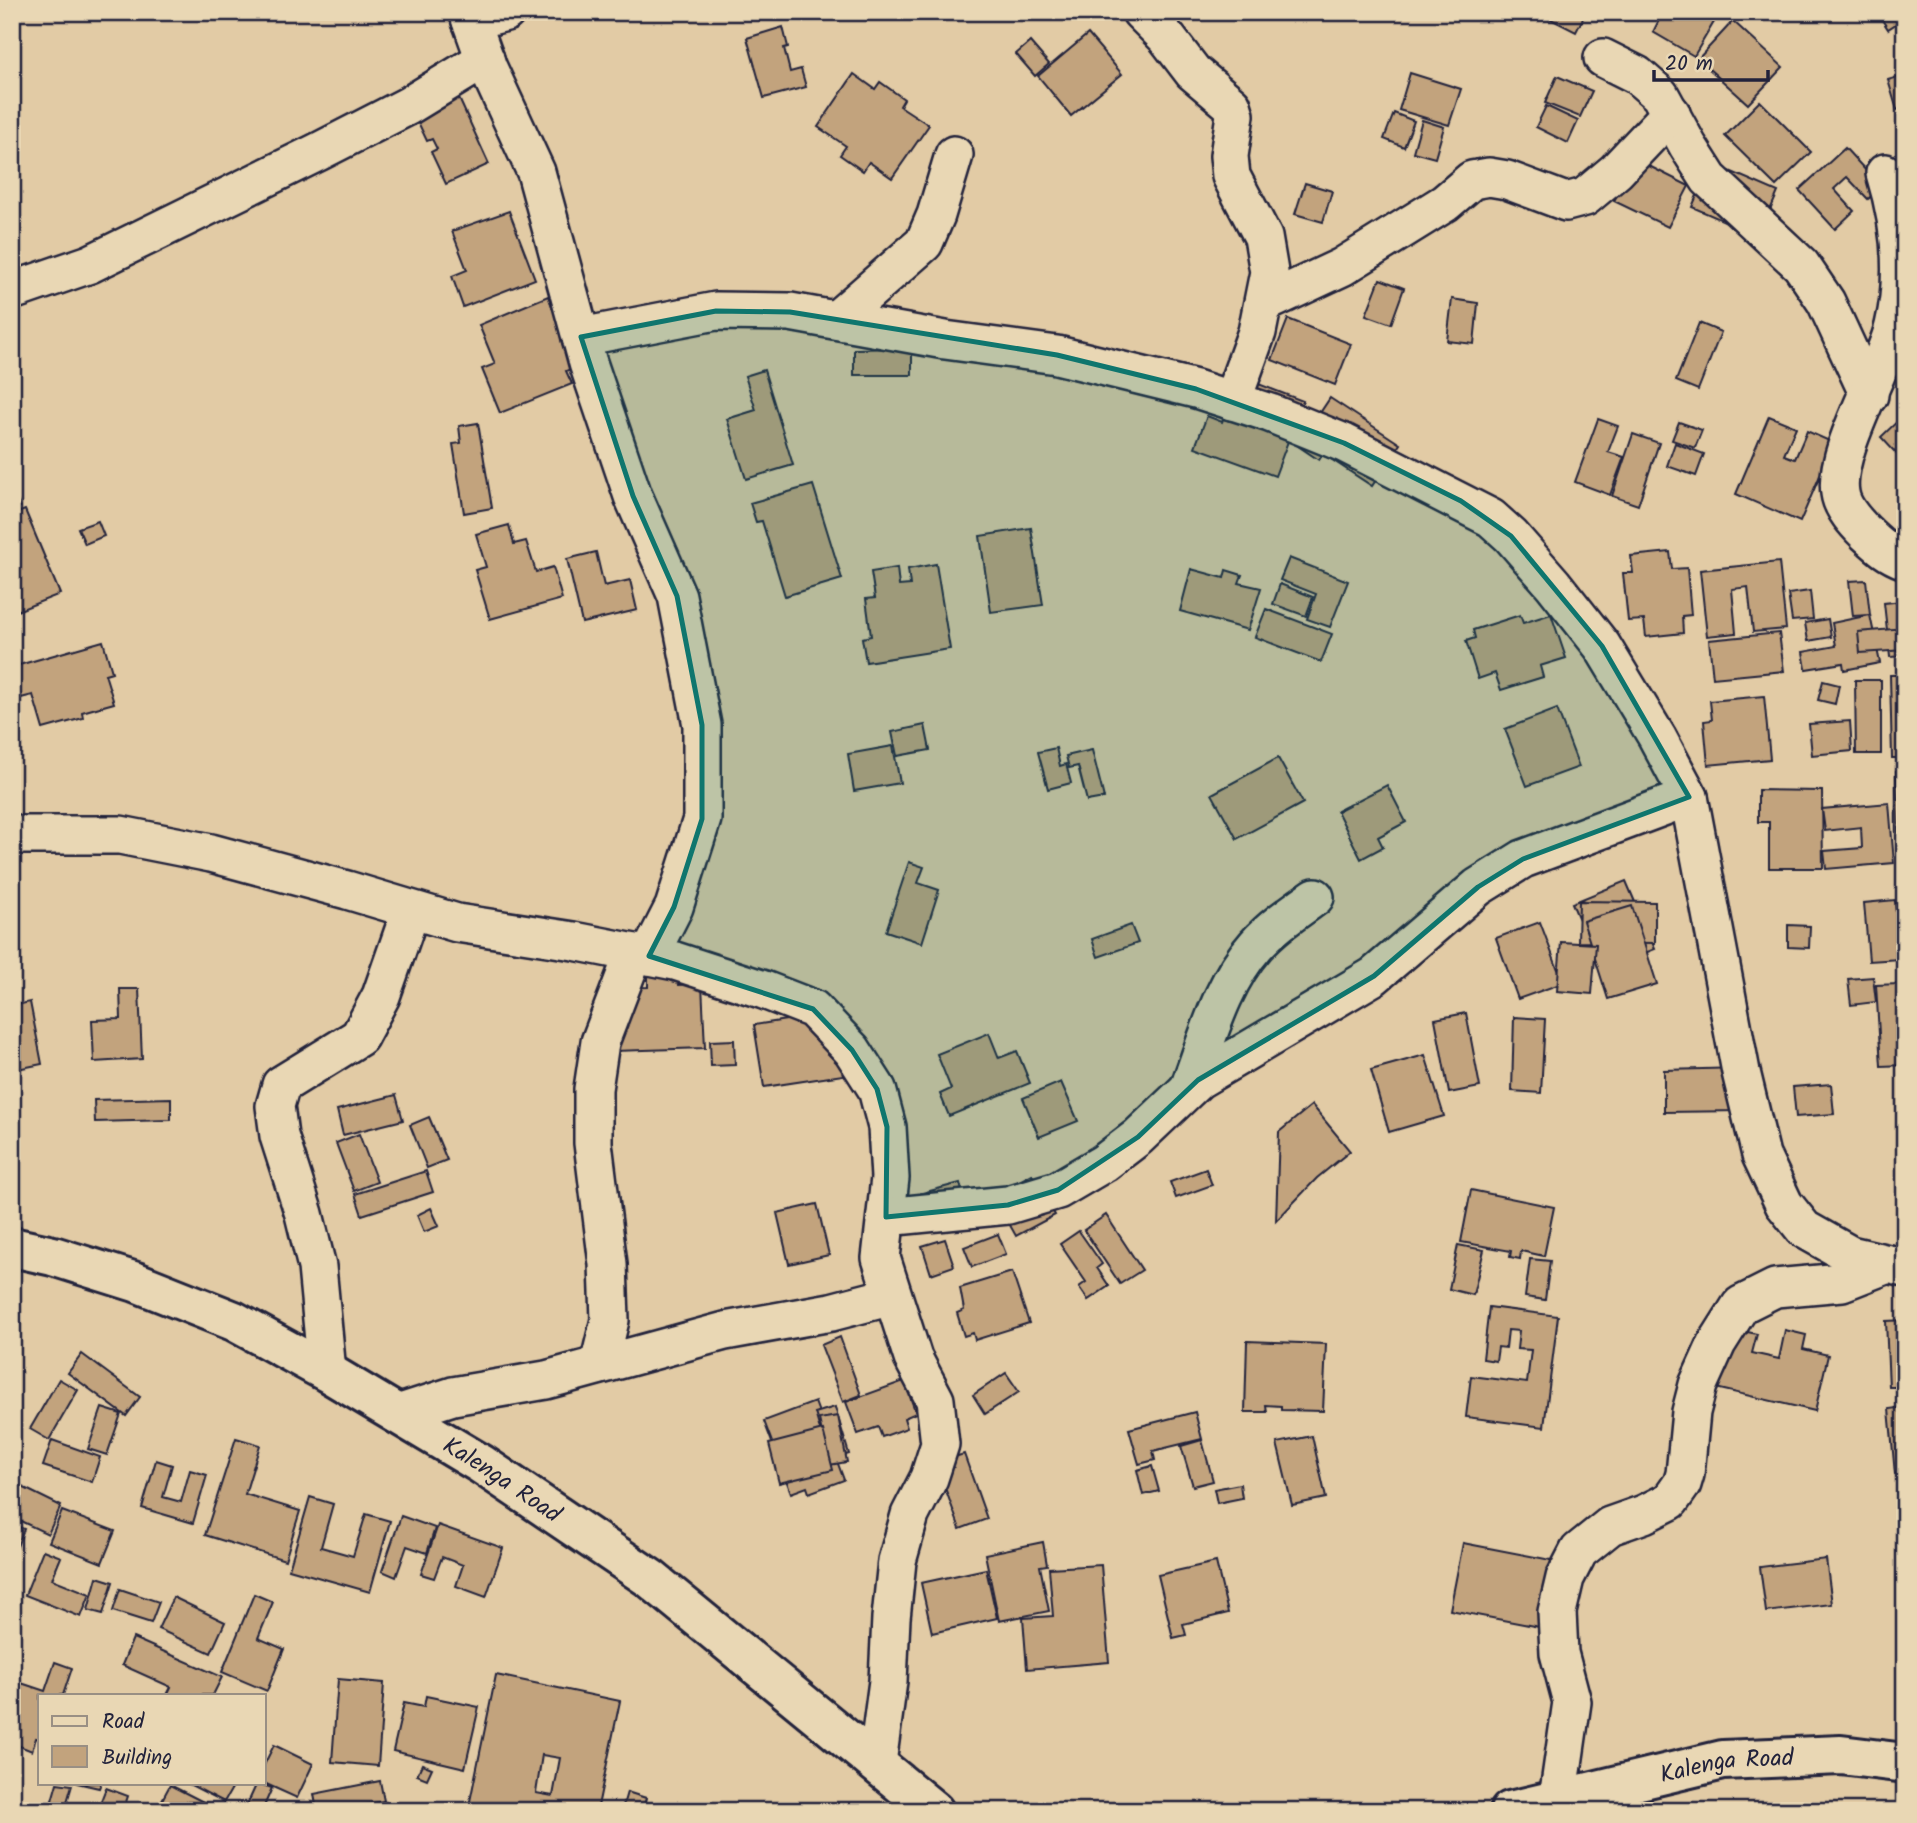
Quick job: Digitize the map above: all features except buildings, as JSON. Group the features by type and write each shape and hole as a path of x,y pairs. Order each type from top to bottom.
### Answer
{"main road":[{"name":"Kalenga Road","path":"12,1247 136,1282 234,1321 327,1372 481,1464 651,1579 934,1811"},
{"name":"Kalenga Road","path":"1510,1811 1723,1760 1841,1755 1905,1763"}],"street":[{"path":"506,12 469,17 536,172 581,337 633,496 677,596 702,725 702,818 674,907 641,954 600,1042 593,1089 593,1143 608,1264 610,1320 599,1365"},
{"path":"1141,12 1167,38 1193,72 1231,105 1235,116 1229,156 1231,176 1263,237 1269,272 1265,303 1257,332 1232,401"},
{"path":"1603,58 1637,75 1660,95 1709,178 1801,265 1826,302 1869,395"},
{"path":"12,291 90,264 408,106 485,59"},
{"path":"1265,303 1342,267 1445,203 1472,180 1489,177 1507,180 1566,202 1585,197 1616,171 1671,113"},
{"path":"836,320 924,243 936,215 954,155"},
{"path":"1885,173 1898,226 1900,282 1894,326 1843,458 1840,494 1853,521 1886,552 1905,560"},
{"path":"581,337 716,311 790,312 945,340 1057,355 1196,389 1270,413 1344,443 1491,518 1511,536 1553,584 1602,646 1657,737 1689,797 1741,1072 1761,1155 1784,1204 1804,1229 1850,1255 1897,1266"},
{"path":"886,1217 1008,1205 1058,1190 1104,1163 1138,1137 1198,1080 1374,976 1478,887 1524,859 1689,797"},
{"path":"12,835 120,835 211,853 457,923 574,941 675,961 813,1009 852,1050 877,1089 887,1127 890,1178 881,1258 913,1358 935,1400 940,1444 929,1478 910,1515 897,1561 888,1681 877,1763"},
{"path":"1189,1088 1229,985 1255,946 1280,922 1315,897"},
{"path":"327,1372 317,1267 304,1214 279,1136 275,1106 281,1085 359,1037 381,996 411,910"},
{"path":"1558,1799 1572,1702 1559,1653 1557,1612 1565,1578 1579,1551 1610,1526 1670,1501 1682,1484 1691,1412 1698,1385 1717,1343 1741,1305 1775,1288 1842,1282 1897,1266"},
{"path":"397,1413 453,1396 547,1380 725,1331 831,1312 892,1296"}],"highlighted area":[{"path":"716,311 790,312 1057,355 1196,389 1344,443 1461,501 1511,536 1602,646 1689,797 1523,859 1478,887 1374,976 1198,1080 1138,1137 1058,1190 1008,1205 886,1217 887,1127 877,1089 852,1050 813,1009 649,956 674,907 702,819 702,725 677,596 633,496 581,337"}]}
